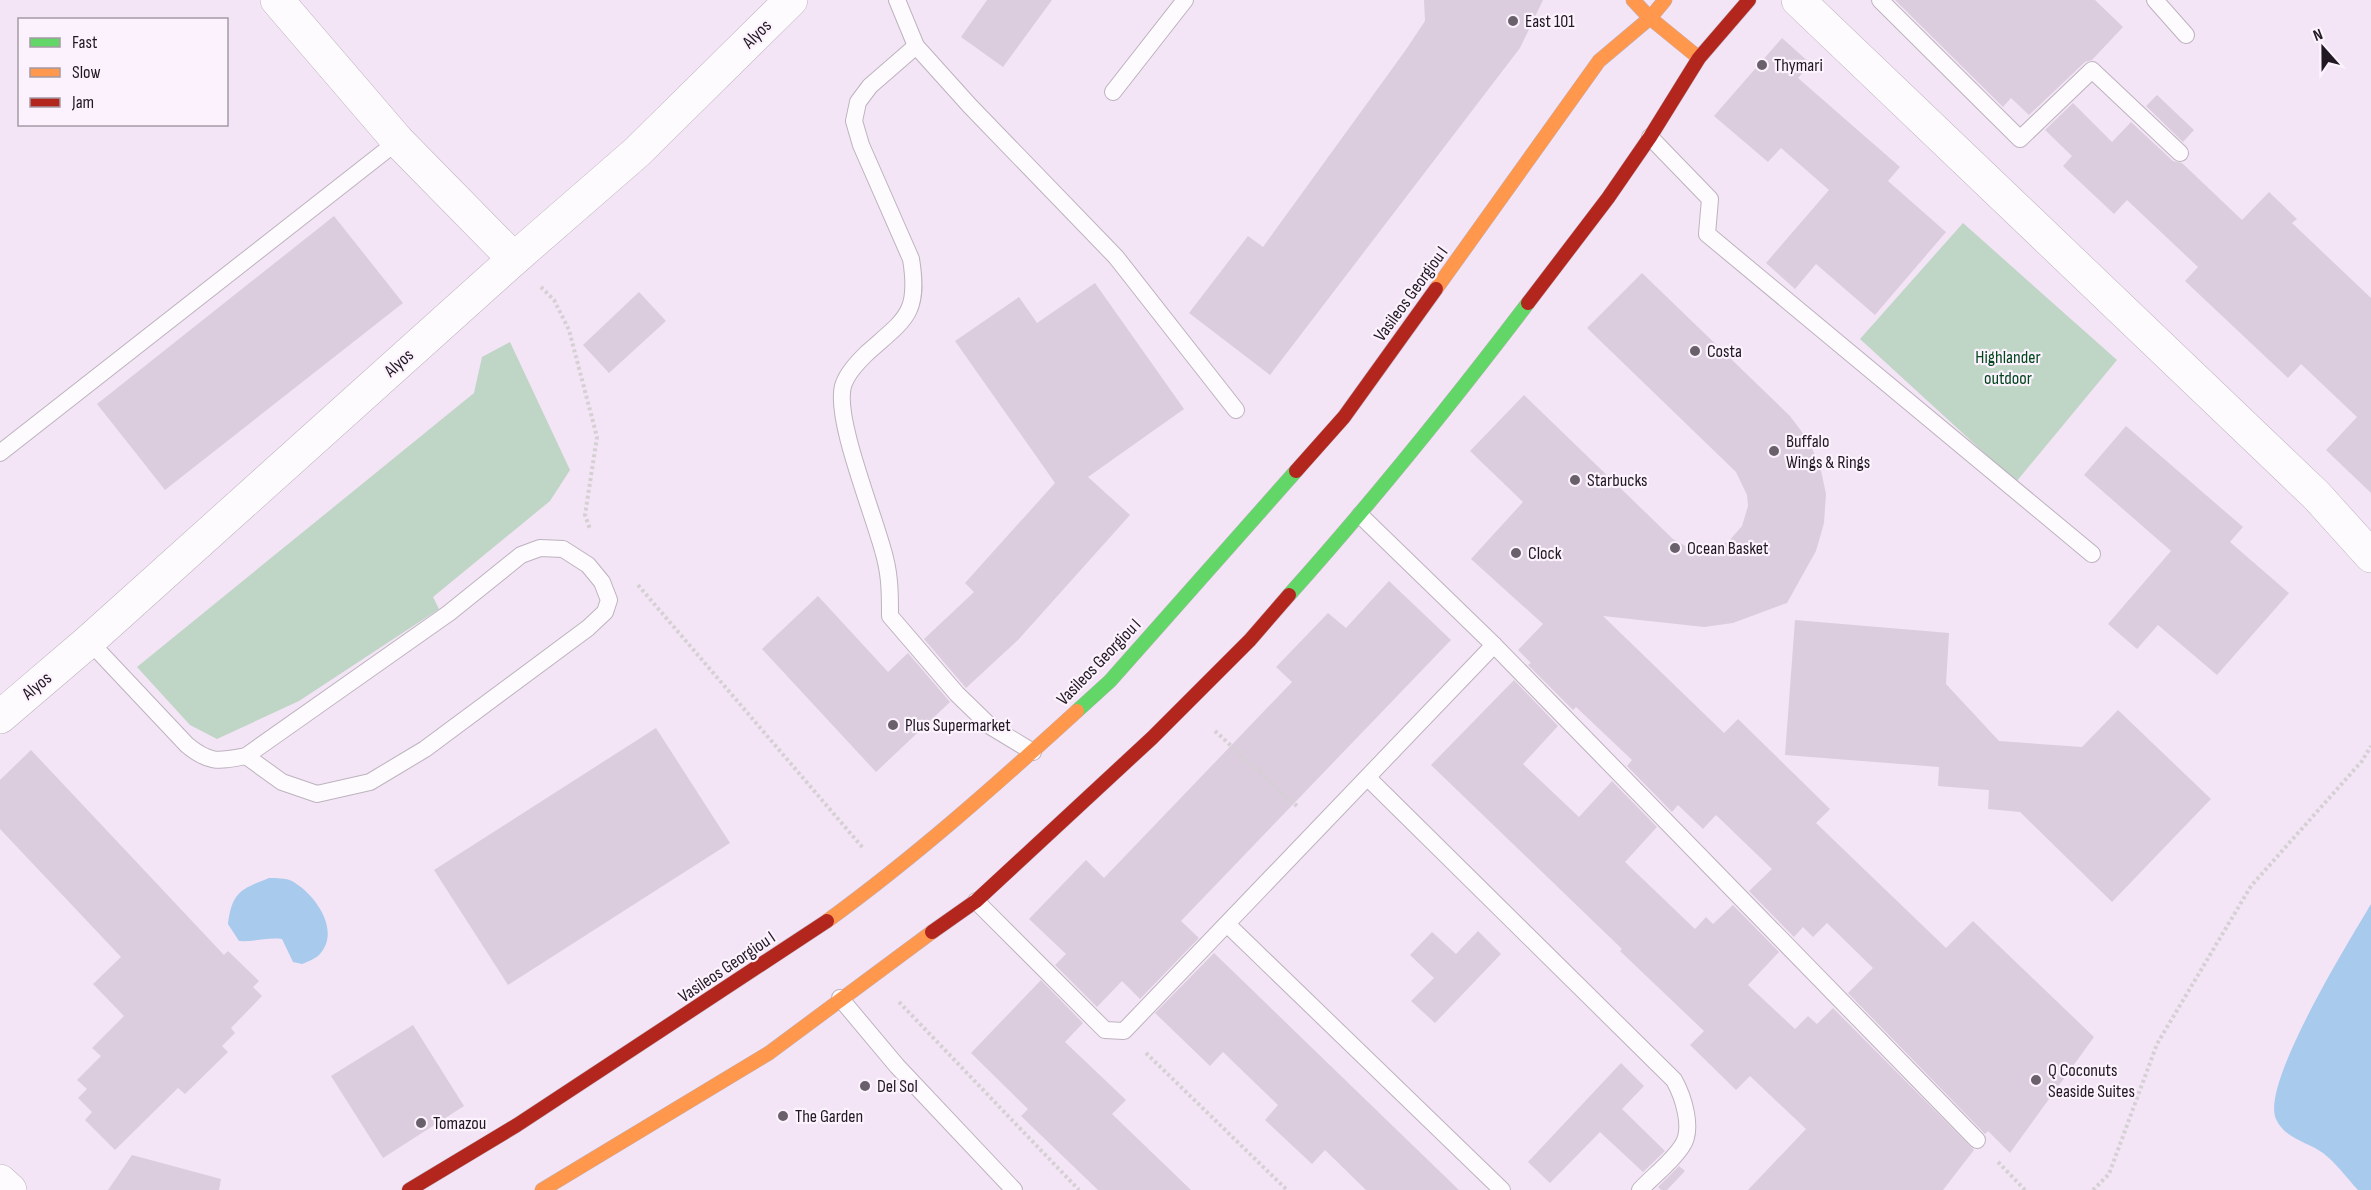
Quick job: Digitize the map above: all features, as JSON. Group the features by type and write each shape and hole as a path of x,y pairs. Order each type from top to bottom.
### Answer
{"main road":[{"path":"1633,0 1650,18 1699,58"},
{"name":"Vasileos Georgiou I","path":"409,1190 546,1107 823,924 885,879 1033,752 1110,681 1344,417 1599,61 1650,18 1665,0"},
{"path":"542,1190 769,1053 840,998 976,901 1152,738 1250,640 1360,515 1455,399 1608,198 1650,137 1699,58 1749,0"}],"street":[{"path":"277,0 398,141 514,260"},
{"name":"Alyos","path":"0,717 89,641 637,152 791,0"},
{"path":"1798,0 2317,496 2371,556"},
{"path":"0,1181 10,1190"}],"lane":[{"path":"897,0 916,46 970,106 1116,257 1236,410"},
{"path":"1113,92 1185,0"},
{"path":"1880,0 2020,140 2092,70 2180,153"},
{"path":"2155,0 2186,35"},
{"path":"916,46 870,86 858,102 854,121 861,145 911,259 914,279 913,304 906,319 856,363 843,386 843,419 885,557 890,586 890,616 957,694 990,726 1033,752"},
{"path":"1650,137 1710,199 1707,234 2092,554"},
{"path":"0,453 398,141"},
{"path":"1360,515 1494,645 1977,1140"},
{"path":"89,641 187,746 201,757 216,761 246,756 449,613 521,555 540,548 563,549 588,565 602,582 609,600 605,612 588,628 425,749 370,782 317,794 282,782 246,756"},
{"path":"976,901 1105,1030 1124,1031 1494,645"},
{"path":"1368,778 1674,1080 1684,1098 1687,1121 1683,1145 1640,1190"},
{"path":"1228,925 1502,1190"},
{"path":"840,998 897,1066 1014,1190"}],"path":[{"path":"514,260 554,300 569,330 597,437 585,515 591,530"},
{"path":"636,583 866,850"},
{"path":"1186,704 1321,827"},
{"path":"2093,1190 2109,1174 2157,1044 2251,886 2362,761 2371,746"},
{"path":"873,974 1079,1190"},
{"path":"1124,1031 1287,1190"},
{"path":"1977,1140 2025,1190"}],"green space":[{"name":"Highlander outdoor","path":"1963,223 2117,360 2016,482 1860,339"},
{"path":"510,342 570,470 550,501 433,597 439,609 299,701 217,739 190,725 137,667 474,393 482,357"}],"water":[{"path":"269,878 292,881 301,887 323,914 328,935 319,955 313,959 302,964 293,962 282,939 239,941 228,924 235,898 251,885"},
{"path":"2371,904 2371,1190 2358,1190 2323,1153 2297,1139 2280,1126 2276,1119 2275,1101 2281,1076 2293,1045 2327,979"}],"building":[{"path":"987,0 1052,0 1003,67 961,37"},
{"path":"1424,0 1543,0 1520,48 1270,375 1189,313 1248,236 1263,247 1425,21"},
{"path":"1895,0 2095,0 2123,27 2092,60 2085,62 2029,115 2011,98 2003,107"},
{"path":"1782,38 1811,64 1798,78 1900,167 1888,181 1946,232 1875,315 1816,264 1795,289 1766,263 1829,190 1781,148 1768,162 1714,116"},
{"path":"2157,95 2194,130 2183,142 2146,106"},
{"path":"2073,103 2112,142 2131,122 2173,161 2182,163 2242,220 2269,192 2297,219 2292,223 2371,298 2371,493 2326,450 2357,417 2301,364 2288,378 2185,281 2198,267 2127,200 2114,214 2063,166 2072,156 2045,130"},
{"path":"334,216 403,303 165,490 97,404"},
{"path":"1642,273 1790,416 1808,440 1820,466 1826,494 1824,523 1816,551 1787,603 1733,623 1704,627 1603,616 1724,733 1738,719 1830,809 1816,823 1946,948 1973,921 2094,1037 2010,1153 1988,1131 1985,1134 1848,993 1873,968 1827,923 1813,937 1803,927 1794,937 1749,891 1772,869 1716,815 1703,829 1678,805 1672,812 1627,766 1632,760 1576,707 1573,710 1528,665 1531,663 1518,650 1543,624 1471,559 1523,502 1470,451 1524,395 1673,539 1687,547 1708,549 1728,542 1742,526 1748,506 1747,495 1736,472 1587,328"},
{"path":"1095,283 1184,409 1088,477 1130,515 1018,640 966,688 924,639 974,592 965,583 1055,483 955,341 1019,297 1037,323"},
{"path":"639,292 666,321 609,373 583,345"},
{"path":"2126,426 2243,527 2230,542 2289,593 2217,675 2158,625 2137,649 2108,624 2171,551 2084,475"},
{"path":"1389,581 1451,640 1181,921 1199,938 1140,999 1122,981 1097,1007 1055,965 1066,954 1029,919 1086,860 1104,878 1292,682 1276,667 1328,613 1346,628"},
{"path":"818,596 888,672 908,653 950,702 876,772 762,649"},
{"path":"1795,620 1949,633 1946,684 1999,741 2082,747 2118,710 2211,799 2112,902 2020,812 1988,809 1989,790 1938,786 1939,767 1785,755"},
{"path":"1514,680 1558,726 1523,764 1579,817 1612,781 1657,827 1625,862 1695,929 1706,917 1713,924 1733,905 1779,952 1748,985 1795,1029 1808,1016 1817,1024 1833,1008 1974,1150 1943,1190 1748,1190 1806,1129 1750,1076 1736,1090 1690,1045 1704,1031 1431,765"},
{"path":"656,728 730,843 508,985 434,870"},
{"path":"31,750 224,955 228,951 259,981 253,987 262,996 231,1028 235,1033 222,1046 228,1052 185,1094 178,1088 115,1150 85,1120 92,1112 78,1098 87,1089 77,1080 101,1056 92,1048 124,1016 93,984 121,957 0,829 0,780"},
{"path":"1478,931 1501,954 1435,1023 1411,1001 1434,978 1410,955 1432,932 1456,954"},
{"path":"1214,953 1459,1190 1366,1190 1325,1150 1312,1164 1265,1120 1278,1105 1223,1052 1210,1066 1155,1013"},
{"path":"1041,980 1083,1023 1065,1042 1126,1100 1112,1114 1191,1190 1098,1190 1021,1116 1028,1109 971,1053"},
{"path":"413,1025 464,1106 383,1158 331,1076"},
{"path":"1621,1063 1644,1086 1622,1109 1665,1151 1643,1172 1600,1132 1550,1183 1528,1162"},
{"path":"132,1155 221,1179 219,1190 108,1190"},
{"path":"1679,1166 1685,1171 1667,1190 1661,1190 1658,1187"}],"traffic: fast":[{"path":"1289,595 1412,451 1528,303"},
{"path":"1077,711 1110,681 1296,471"}],"traffic: slow":[{"path":"1633,0 1650,18 1699,58"},
{"path":"1436,289 1599,61 1650,18 1665,0"},
{"path":"827,921 955,820 1077,711"},
{"path":"542,1190 769,1053 932,932"}],"traffic: jam":[{"path":"1528,303 1608,198 1650,137 1699,58 1749,0"},
{"path":"1296,471 1344,417 1436,289"},
{"path":"932,932 976,901 1152,738 1250,640 1289,595"},
{"path":"409,1190 517,1125 827,921"}],"place":[{"name":"East 101","path":"1513,21"},
{"name":"Thymari","path":"1762,65"},
{"name":"Costa","path":"1695,351"},
{"name":"Buffalo Wings & Rings","path":"1774,451"},
{"name":"Starbucks","path":"1575,480"},
{"name":"Ocean Basket","path":"1675,548"},
{"name":"Clock","path":"1516,553"},
{"name":"Plus Supermarket","path":"893,725"},
{"name":"Q Coconuts Seaside Suites","path":"2036,1080"},
{"name":"Del Sol","path":"865,1086"},
{"name":"The Garden","path":"783,1116"},
{"name":"Tomazou","path":"421,1123"}]}
